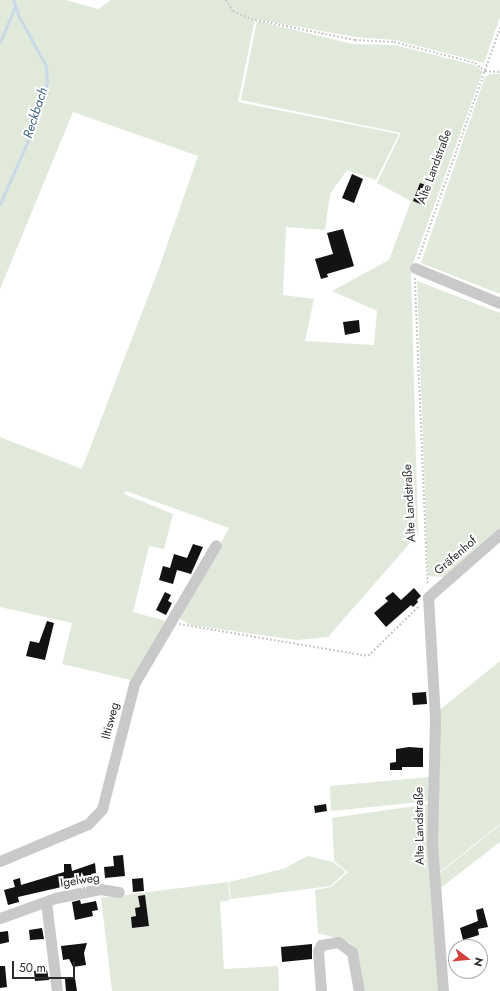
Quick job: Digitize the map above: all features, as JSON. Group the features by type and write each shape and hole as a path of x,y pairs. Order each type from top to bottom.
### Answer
{"street":[{"path":"415,268 500,303"},
{"name":"Gräfenhof","path":"428,597 500,534"},
{"name":"Iltisweg","path":"0,861 88,824 102,809 134,684 216,545"},
{"name":"Alte Landstraße","path":"428,597 435,718 432,843 443,991"},
{"name":"Igelweg","path":"0,918 46,902 100,890 119,892"},
{"path":"46,902 57,991"},
{"path":"321,991 318,951 321,945 330,942 346,945 352,952 359,991"}],"path":[{"path":"226,0 233,11 251,19 355,40 394,42 475,63 484,71 500,72"},
{"name":"Alte Landstraße","path":"428,597 415,268 500,27"},
{"path":"172,620 184,626 368,656 428,597"}],"shaded area":[{"path":"0,0 66,0 98,9 111,0 500,0 500,17 484,63 395,40 355,37 255,19 238,102 399,134 376,180 347,170 330,194 325,230 286,227 283,295 314,299 305,341 374,345 377,311 332,291 389,260 411,201 377,183 401,133 241,100 257,21 353,44 395,45 474,65 483,71 411,269 418,534 328,637 297,640 190,625 179,618 229,528 126,491 124,494 173,514 164,549 149,546 133,612 169,622 135,681 62,664 72,623 0,607 0,437 82,469 159,268 198,156 73,112 0,289"},
{"path":"490,74 500,74 500,294 421,263 485,77"},
{"path":"417,281 500,313 500,529 445,577 428,576"},
{"path":"500,661 500,824 436,875 437,712"},
{"path":"430,777 430,801 331,811 330,786"},
{"path":"429,804 441,991 364,991 358,951 349,942 318,933 315,890 331,887 348,872 334,861 332,818"},
{"path":"500,825 500,842 438,890 436,876"},
{"path":"308,856 333,862 346,872 330,886 231,899 229,882 283,869"},
{"path":"228,882 230,900 220,902 224,969 278,966 279,991 112,991 101,898"}],"building":[{"path":"352,174 363,179 354,203 342,198"},
{"path":"420,183 431,187 423,205 413,201"},
{"path":"343,229 354,266 327,274 328,277 321,279 315,259 333,254 327,233"},
{"path":"359,320 360,332 345,335 343,322"},
{"path":"193,544 203,547 191,574 177,570 173,584 159,580 163,566 170,568 174,554 187,558"},
{"path":"414,588 421,596 417,600 418,602 413,607 411,605 386,627 374,613 388,601 385,598 393,592 401,600"},
{"path":"165,592 171,595 168,601 172,603 166,615 156,610"},
{"path":"47,621 54,623 45,660 26,656 30,641 39,643"},
{"path":"426,692 427,704 413,705 412,693"},
{"path":"409,747 423,748 423,767 402,767 402,770 390,770 390,763 396,762 396,749"},
{"path":"326,804 327,811 315,813 314,806"},
{"path":"123,855 125,876 105,878 104,867 114,866 113,856"},
{"path":"95,863 96,873 91,874 92,880 18,897 19,902 8,905 4,890 15,887 13,880 20,878 21,885 64,872 64,864 71,864 72,871"},
{"path":"143,878 144,891 133,892 132,879"},
{"path":"145,895 149,926 132,928 131,917 136,916 135,908 140,907 138,896"},
{"path":"80,900 81,904 96,901 98,910 92,911 93,916 75,920 72,902"},
{"path":"483,908 488,927 478,929 479,935 463,939 460,928 478,921 476,910"},
{"path":"42,928 44,939 30,940 29,930"},
{"path":"8,931 9,942 0,944 0,932"},
{"path":"87,943 84,953 86,965 73,967 69,959 63,960 61,946"},
{"path":"312,944 312,959 282,962 281,947"},
{"path":"0,966 5,966 7,987 0,988"},
{"path":"47,970 49,980 35,981 34,971"},
{"path":"75,978 77,991 66,991 65,979"}],"waterway":[{"name":"Reckbach","path":"0,204 39,116 47,82 46,66 19,17 13,0"},
{"path":"0,42 15,6"}]}
